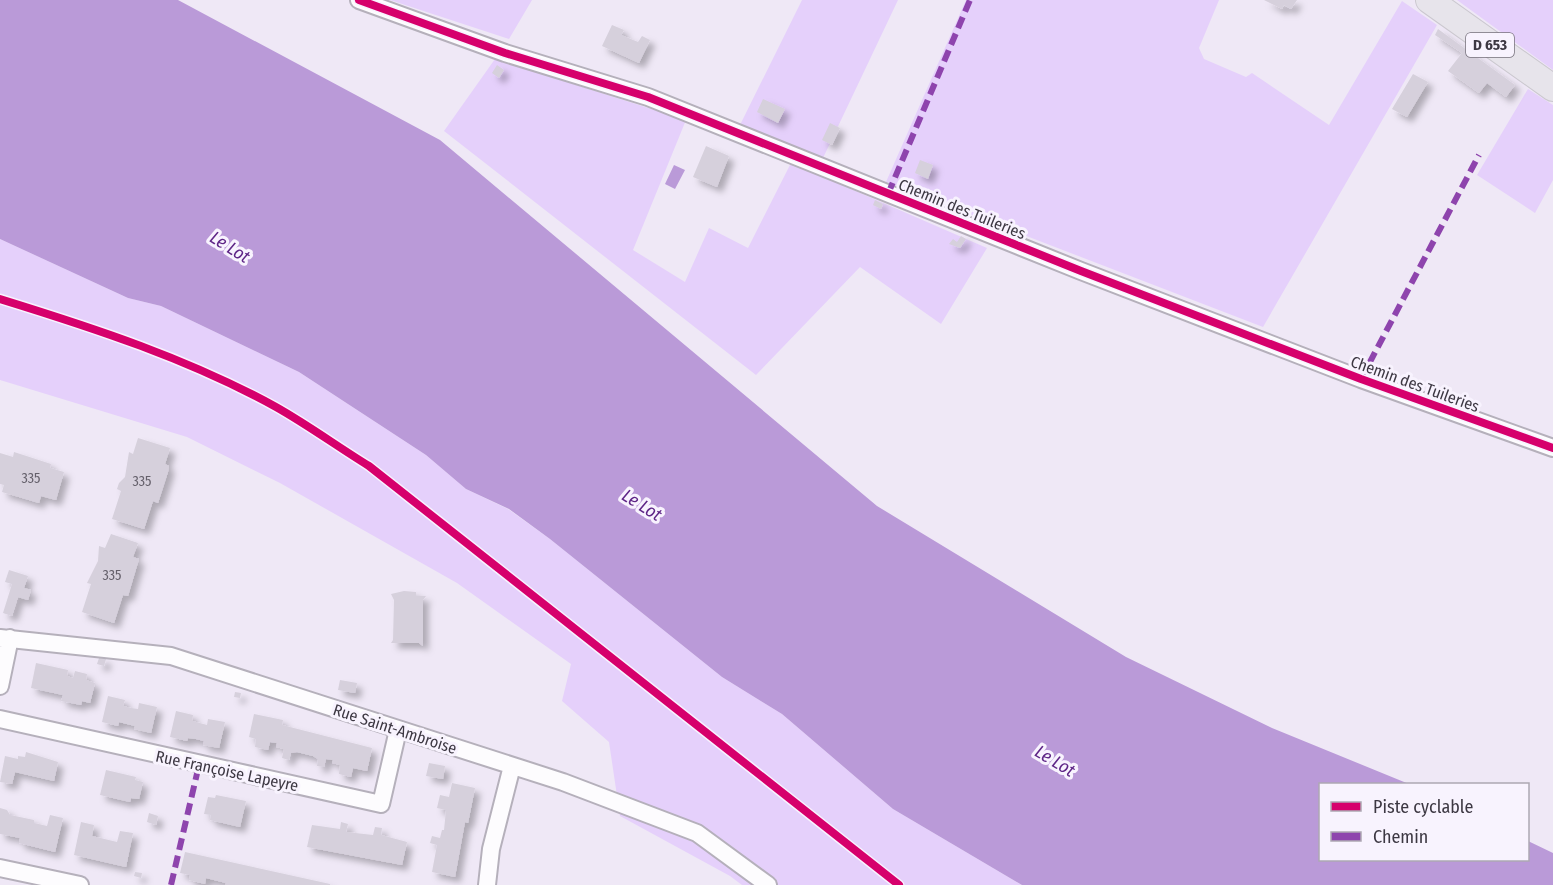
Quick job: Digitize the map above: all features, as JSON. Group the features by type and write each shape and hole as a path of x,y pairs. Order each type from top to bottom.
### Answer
{"main road":[{"name":"D 653","path":"1429,0 1553,88"}],"street":[{"name":"Chemin des Tuileries","path":"359,0 505,53 648,97 1104,280 1361,379 1553,448"},
{"path":"0,686 5,638"},
{"name":"Rue Saint-Ambroise","path":"5,638 171,656 563,782 696,833 768,885"},
{"name":"Rue Françoise Lapeyre","path":"0,719 381,804 398,730"},
{"path":"487,885 491,849 513,766"},
{"path":"0,868 80,885"}],"shaded area":[{"path":"390,0 532,0 509,39"},
{"path":"802,0 898,0 823,158 740,125"},
{"path":"966,0 1219,0 1199,48 1204,59 1246,77 1252,73 1329,125 1402,1 1437,25 1263,327 886,182"},
{"path":"1457,0 1553,0 1553,70"},
{"path":"495,59 686,120 633,250 685,282 709,228 748,248 791,163 987,248 941,324 860,267 756,375 444,131"},
{"path":"1528,89 1553,105 1553,180 1535,213 1477,175"},
{"path":"0,239 128,298 161,306 299,372 426,455 466,489 508,509 550,539 722,677 782,714 893,809 1022,885 742,885 730,876 620,816 609,742 562,701 571,664 457,583 280,483 187,437 0,380"}],"water":[{"name":"Le Lot","path":"0,0 178,0 440,140 877,506 1126,657 1272,728 1407,783 1319,783 1319,861 1529,861 1529,841 1553,853 1553,885 1022,885 893,809 782,714 722,677 550,539 509,509 466,489 426,455 299,372 161,306 128,298 0,239"},
{"path":"674,165 685,170 675,189 665,184"}],"building":[{"path":"1264,0 1297,0 1291,9 1284,5 1282,9"},
{"path":"612,25 624,30 621,35 638,42 642,36 650,40 639,63 602,46"},
{"path":"1438,29 1515,85 1506,97 1487,83 1479,93 1448,71 1462,53 1435,35"},
{"path":"497,65 504,70 499,78 492,73"},
{"path":"1413,74 1428,82 1407,117 1392,109"},
{"path":"763,99 785,109 778,123 757,112"},
{"path":"830,123 840,128 832,145 822,140"},
{"path":"706,146 729,156 717,187 693,177"},
{"path":"920,160 933,165 928,179 915,173"},
{"path":"875,200 883,204 881,209 873,205"},
{"path":"961,236 966,239 960,248 949,244 953,239 957,242"},
{"path":"138,438 170,448 165,464 169,466 168,472 158,503 153,501 144,529 112,519 121,491 117,489 125,477 129,452 133,454"},
{"path":"14,452 51,464 50,468 64,472 56,500 41,496 39,503 2,492 4,485 0,484 0,453 13,457"},
{"path":"111,534 138,543 133,557 139,559 128,596 123,595 114,623 82,612 91,584 87,583 98,561 99,546 105,548"},
{"path":"9,570 28,576 24,588 31,590 28,600 18,597 12,616 3,613 12,584 5,582"},
{"path":"404,591 416,592 416,596 426,596 423,600 423,646 419,643 391,643 394,600 391,594"},
{"path":"99,658 106,659 104,666 97,664"},
{"path":"36,663 68,670 67,676 73,678 75,671 87,674 86,680 95,683 90,703 82,701 81,705 61,701 63,695 31,688"},
{"path":"340,680 357,683 355,693 338,690"},
{"path":"235,692 241,693 240,698 234,697"},
{"path":"108,696 125,700 123,706 131,708 138,709 139,703 157,707 151,733 119,722 118,726 102,722"},
{"path":"176,711 193,715 192,721 207,725 208,719 225,722 219,748 203,745 204,741 196,739 188,738 187,741 170,737"},
{"path":"254,714 283,720 282,725 372,748 367,771 353,768 351,777 339,774 340,765 332,763 333,760 326,759 324,767 317,766 318,759 297,752 291,753 289,760 282,758 284,749 276,747 277,743 270,742 268,750 255,747 256,739 249,737"},
{"path":"26,752 58,762 54,781 15,772 12,784 0,782 5,756 18,759 18,756 25,757"},
{"path":"429,763 445,766 443,779 426,776"},
{"path":"106,770 136,777 135,780 143,782 139,799 131,798 130,802 100,795"},
{"path":"452,783 475,788 468,823 465,822 455,877 432,872 437,845 430,843 432,836 440,838 444,830 446,810 437,808 440,795 449,797"},
{"path":"216,795 246,801 240,827 210,820 211,815 204,814 208,797 215,798"},
{"path":"0,808 7,810 10,815 34,820 34,823 47,826 50,815 63,818 55,852 19,843 20,838 0,834"},
{"path":"149,813 158,816 156,825 147,822"},
{"path":"81,822 94,825 92,836 117,842 120,831 133,833 126,867 74,855"},
{"path":"341,822 348,824 346,832 373,835 375,827 382,828 381,835 407,842 402,865 307,847 312,825 340,829"},
{"path":"185,852 330,885 225,885 226,883 206,878 205,884 189,880 190,875 180,873"},
{"path":"135,872 142,873 141,878 134,876"}],"marked path":[{"path":"888,194 970,0"},
{"path":"1361,379 1479,155"},
{"path":"171,885 199,765"}],"cycle path":[{"path":"359,0 505,53 648,97 1081,271 1361,379 1553,448"},
{"path":"0,299 71,321 175,359 243,390 300,421 369,466 899,885"}]}
